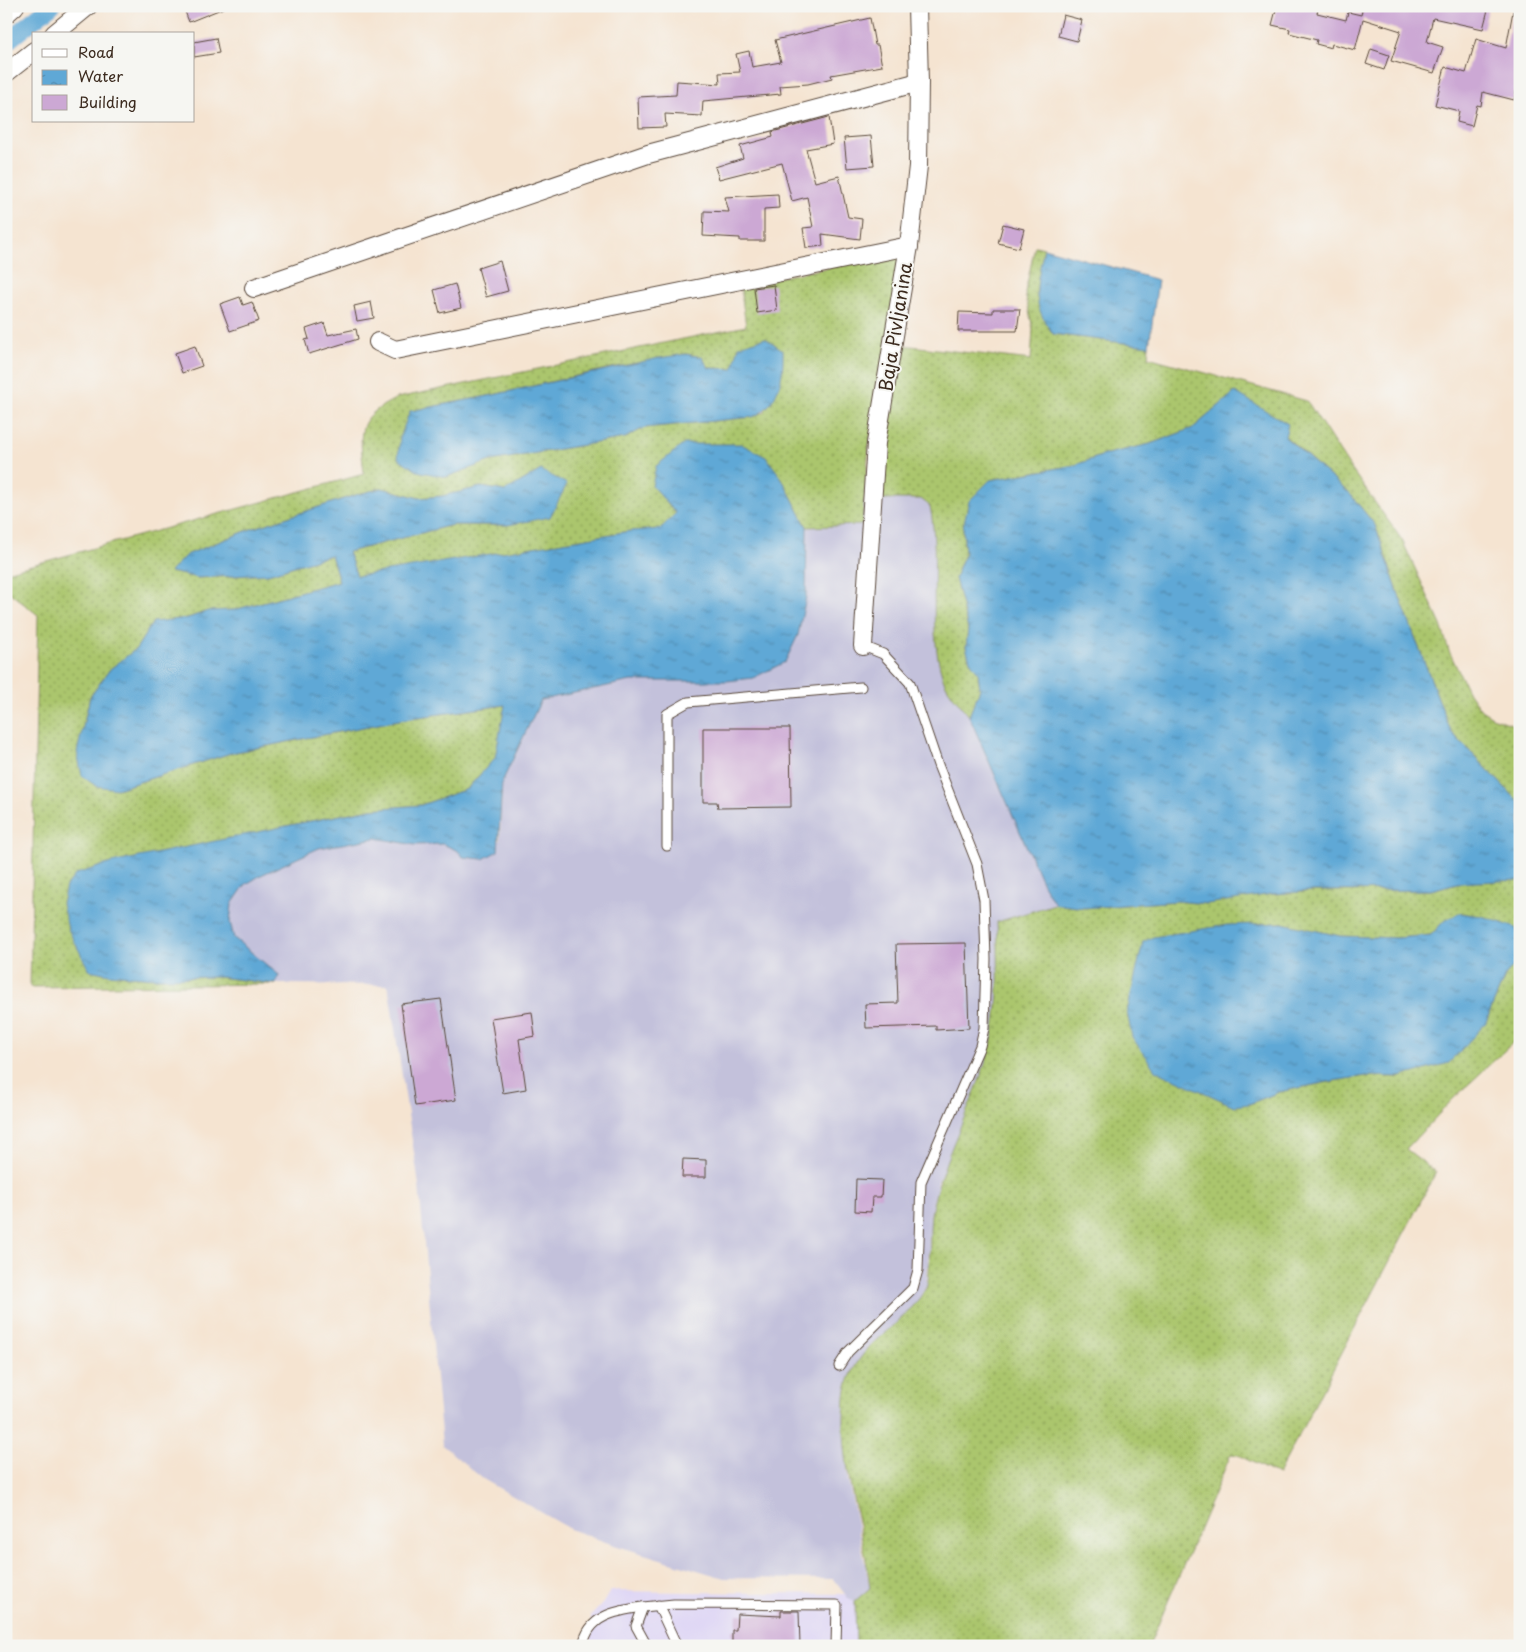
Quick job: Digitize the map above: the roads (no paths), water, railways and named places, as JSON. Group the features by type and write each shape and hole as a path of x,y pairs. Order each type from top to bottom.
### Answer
{"street":[{"path":"6,14 15,6"},
{"path":"56,32 88,6"},
{"name":"Baja Pivljanina","path":"863,646 876,443 909,246 918,166 920,82 917,6"},
{"path":"6,73 32,52"},
{"path":"254,288 648,154 920,82"},
{"path":"378,342 395,350 909,246"}],"lane":[{"path":"839,1366 848,1352 912,1288 918,1270 922,1182 980,1046 984,1018 986,959 984,900 977,864 938,765 910,683 882,654 863,646"},
{"path":"667,846 667,714 688,702 862,687"},
{"path":"658,1605 677,1646"},
{"path":"583,1646 587,1630 596,1620 606,1615 643,1607 658,1605 838,1605 836,1646"},
{"path":"643,1607 636,1626 647,1646"}],"water":[{"path":"1044,248 1158,280 1149,346 1053,334 1040,312 1037,293 1037,283"},
{"path":"765,338 783,350 781,379 769,405 753,417 644,428 625,438 490,461 446,477 417,471 398,458 400,437 410,411 493,395 659,358 686,354 702,357 709,368 733,369 739,346"},
{"path":"1235,392 1288,424 1285,437 1350,494 1375,525 1400,598 1451,732 1520,803 1520,880 1457,883 1431,890 1312,891 1272,894 1207,904 1177,901 1084,908 1055,904 1043,884 969,716 980,689 978,672 970,661 966,647 968,629 955,578 965,553 963,527 969,501 990,480 1075,465 1107,454 1150,444 1193,428"},
{"path":"684,444 741,444 766,457 781,477 807,527 806,597 798,635 785,662 753,678 727,681 631,681 541,700 502,782 498,851 483,859 463,857 458,851 443,844 415,845 376,838 319,848 261,875 245,885 232,904 230,922 234,938 279,975 276,984 218,977 155,978 109,974 89,970 68,929 62,904 66,886 76,874 111,863 371,809 421,805 467,789 495,758 505,705 404,719 231,753 117,789 96,786 82,776 77,752 90,697 110,669 136,649 153,622 188,618 208,611 234,610 339,581 331,555 268,574 198,578 170,572 186,555 251,529 382,488 419,498 442,496 481,487 505,491 541,470 567,484 550,517 508,525 452,525 348,552 357,576 630,531 660,529 676,513 652,486 656,466"},
{"path":"1460,913 1482,916 1516,928 1520,941 1520,953 1516,963 1505,976 1485,1024 1449,1063 1400,1077 1366,1076 1333,1081 1279,1092 1249,1104 1234,1106 1155,1070 1132,1037 1127,1012 1143,942 1153,937 1227,925 1282,923 1340,936 1397,938 1431,935 1444,921"}],"waterway":[{"path":"6,42 51,6"}]}
